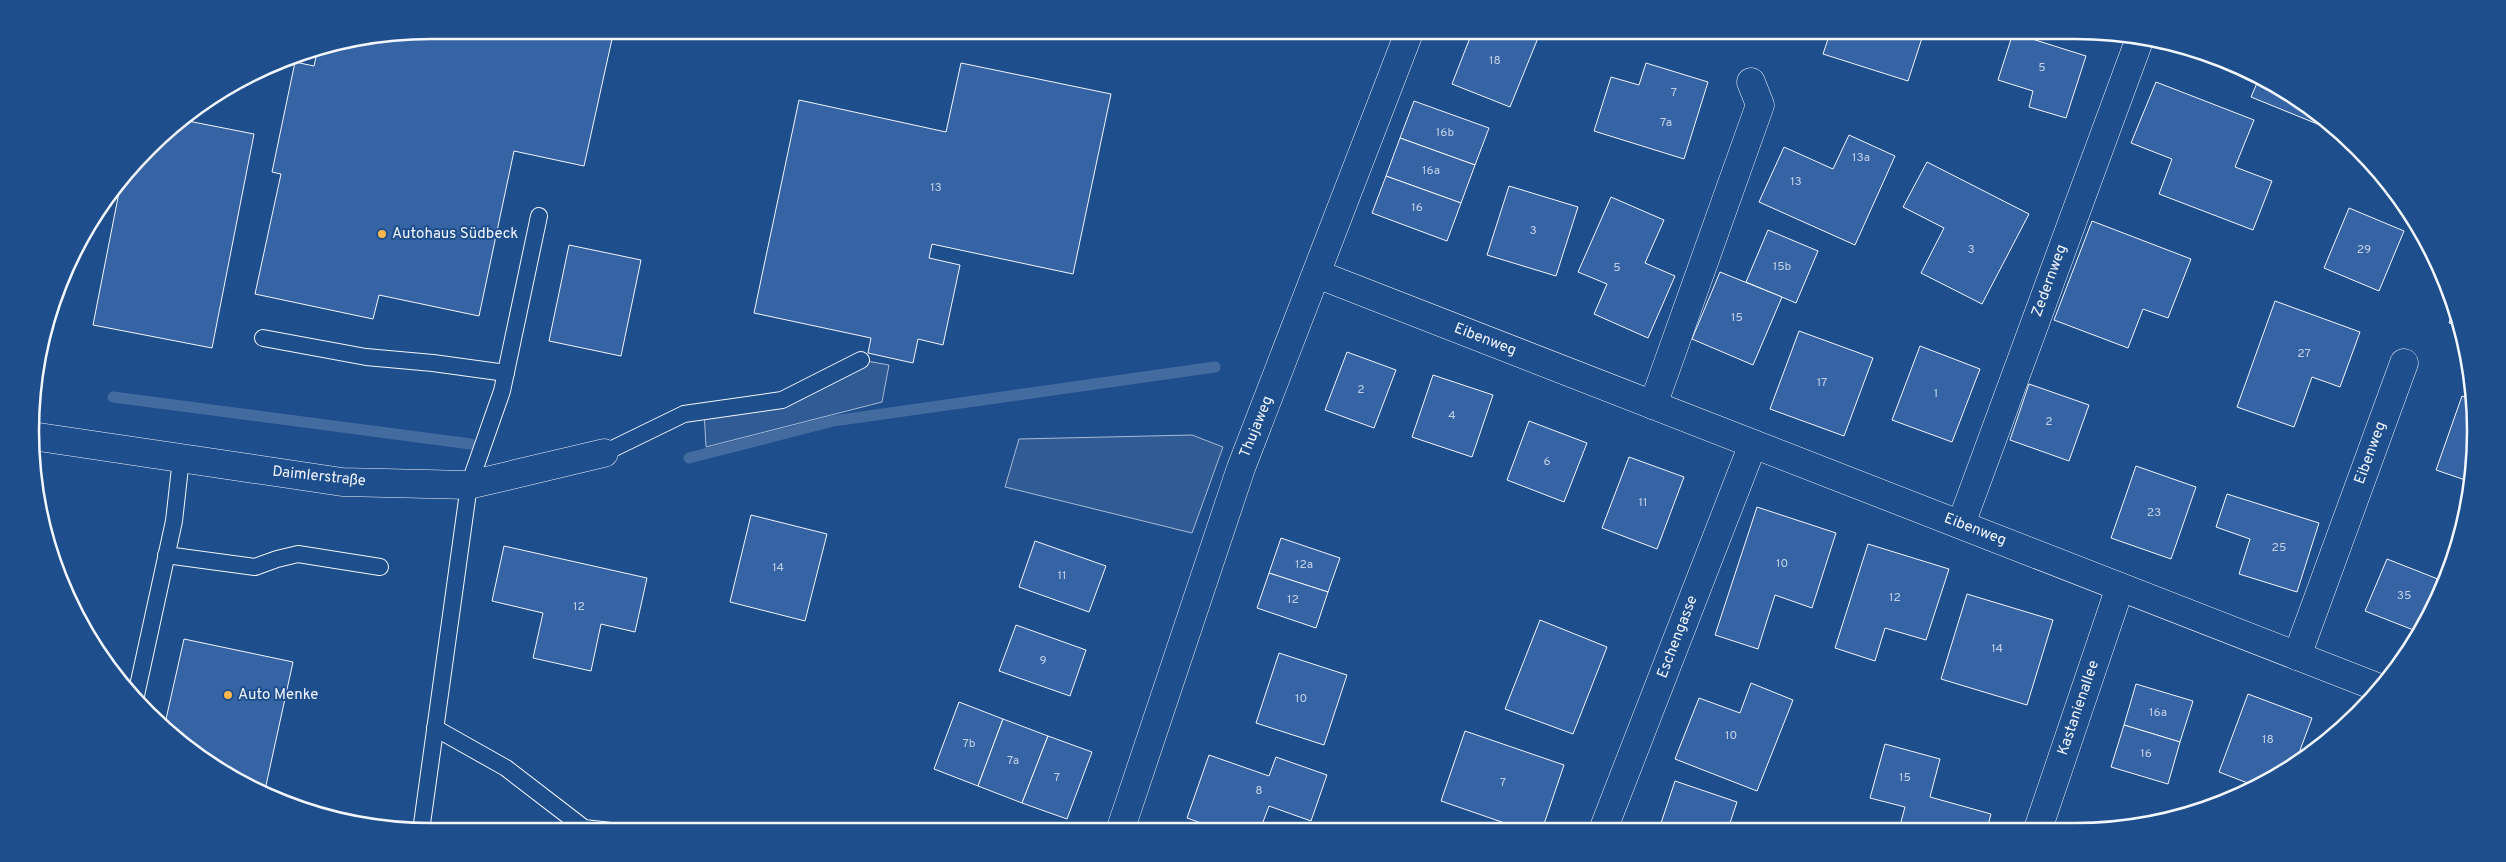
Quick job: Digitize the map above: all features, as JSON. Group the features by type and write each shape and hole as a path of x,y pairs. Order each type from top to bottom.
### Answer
{"street":[{"name":"Thujaweg","path":"1123,823 1241,468 1407,39"},
{"name":"Zedernweg","path":"1960,524 2138,44"},
{"path":"1653,405 1760,105 1751,82"},
{"name":"Eibenweg","path":"1317,274 2373,686"},
{"name":"Eibenweg","path":"2297,656 2404,363"},
{"name":"Daimlerstraße","path":"39,437 342,482 469,485 604,453"},
{"name":"Eschengasse","path":"1607,823 1753,444"},
{"name":"Kastanienallee","path":"2040,823 2120,587"}],"lane":[{"path":"421,823 469,485 502,391 539,216"},
{"path":"263,338 366,357 506,373"},
{"path":"604,453 684,414 782,400 860,360"},
{"path":"137,691 174,521 181,459"},
{"path":"166,555 255,568 277,559 298,554 380,567"},
{"path":"435,728 506,768 578,823"}],"shaded area":[{"path":"861,360 889,365 882,402 706,447 704,411 782,400"},
{"path":"1192,435 1223,447 1192,533 1005,487 1019,439"}],"building":[{"name":"Autohaus Südbeck","path":"431,39 612,39 584,166 514,151 479,316 379,295 373,319 255,294 281,174 272,172 295,64 298,63 314,66 316,56 354,46 380,42"},
{"path":"1470,39 1538,39 1510,107 1452,84"},
{"path":"1828,39 1922,39 1908,81 1823,54"},
{"path":"2011,39 2032,39 2086,56 2066,118 2029,107 2033,91 1998,80"},
{"path":"961,63 1111,94 1073,274 932,244 929,258 960,265 943,345 918,339 913,363 868,353 871,338 754,313 799,100 946,132"},
{"path":"1646,63 1708,82 1684,159 1594,131 1611,77 1639,85"},
{"path":"2156,82 2254,120 2235,167 2272,181 2253,230 2159,194 2172,159 2131,143"},
{"path":"2257,84 2293,105 2321,125 2251,97"},
{"path":"1414,101 1489,128 1475,165 1400,138"},
{"path":"190,121 254,134 212,348 93,325 119,194 136,172 172,136"},
{"path":"1849,135 1895,156 1855,245 1759,202 1784,147 1833,169"},
{"path":"1400,138 1475,165 1461,203 1386,176"},
{"path":"1927,162 2029,214 1982,304 1921,273 1944,228 1903,207"},
{"path":"1386,176 1461,203 1447,241 1372,213"},
{"path":"1509,186 1578,207 1556,276 1487,255"},
{"path":"1611,197 1664,220 1645,263 1675,276 1648,338 1594,314 1607,284 1578,272"},
{"path":"2349,208 2404,231 2379,291 2324,268"},
{"path":"2092,221 2191,259 2168,318 2143,309 2128,348 2054,320"},
{"path":"1768,230 1818,251 1796,303 1746,282"},
{"path":"569,245 641,260 621,356 549,341"},
{"path":"1720,272 1782,297 1753,365 1692,339"},
{"path":"2275,301 2360,332 2340,387 2312,377 2294,427 2237,407"},
{"path":"1799,331 1873,358 1844,436 1770,409"},
{"path":"1920,346 1980,369 1952,442 1892,420"},
{"path":"1347,352 1396,370 1374,428 1325,410"},
{"path":"1433,375 1493,395 1472,457 1412,437"},
{"path":"2029,384 2089,405 2069,461 2010,440"},
{"path":"2462,396 2465,397 2467,431 2464,480 2436,470"},
{"path":"1529,421 1587,443 1564,502 1507,480"},
{"path":"1629,457 1684,477 1657,549 1602,528"},
{"path":"2136,466 2196,487 2171,559 2111,538"},
{"path":"2227,494 2319,523 2297,592 2239,574 2250,539 2216,527"},
{"path":"1757,507 1836,533 1812,608 1775,595 1758,649 1715,635"},
{"path":"751,515 827,534 805,621 730,602"},
{"path":"1281,538 1340,558 1328,592 1269,573"},
{"path":"1035,541 1106,566 1089,612 1019,587"},
{"path":"1868,544 1949,569 1926,640 1885,628 1875,661 1835,648"},
{"path":"504,546 647,578 635,632 601,624 591,671 533,658 543,613 492,601"},
{"path":"2387,559 2438,579 2413,630 2365,611"},
{"path":"1269,573 1328,592 1316,628 1257,608"},
{"path":"1967,594 2053,620 2027,705 1941,679"},
{"path":"1540,620 1607,647 1573,734 1505,709"},
{"path":"1016,625 1086,650 1070,696 999,671"},
{"name":"Auto Menke","path":"184,639 293,662 266,786 235,771 213,757 166,720"},
{"path":"1279,653 1347,675 1324,745 1256,723"},
{"path":"1751,683 1793,700 1757,791 1675,759 1699,698 1740,713"},
{"path":"2136,684 2193,701 2180,742 2124,725"},
{"path":"2248,694 2312,718 2299,753 2271,771 2248,783 2219,772"},
{"path":"959,702 1003,719 978,786 934,769"},
{"path":"1003,719 1048,736 1022,803 978,786"},
{"path":"2124,725 2180,742 2168,784 2111,767"},
{"path":"1465,731 1564,765 1544,823 1505,823 1441,801"},
{"path":"1048,736 1092,752 1067,819 1022,803"},
{"path":"1885,744 1940,759 1930,797 1991,814 1989,823 1901,823 1905,807 1870,798"},
{"path":"1209,755 1269,776 1276,757 1327,775 1311,821 1269,806 1263,823 1201,823 1187,818"},
{"path":"1675,781 1737,802 1730,823 1661,823"}],"waterway":[{"path":"689,458 833,421 1215,367"},
{"path":"113,397 471,444"}],"place":[{"name":"Autohaus Südbeck","path":"382,234"},
{"name":"Auto Menke","path":"228,695"}]}
